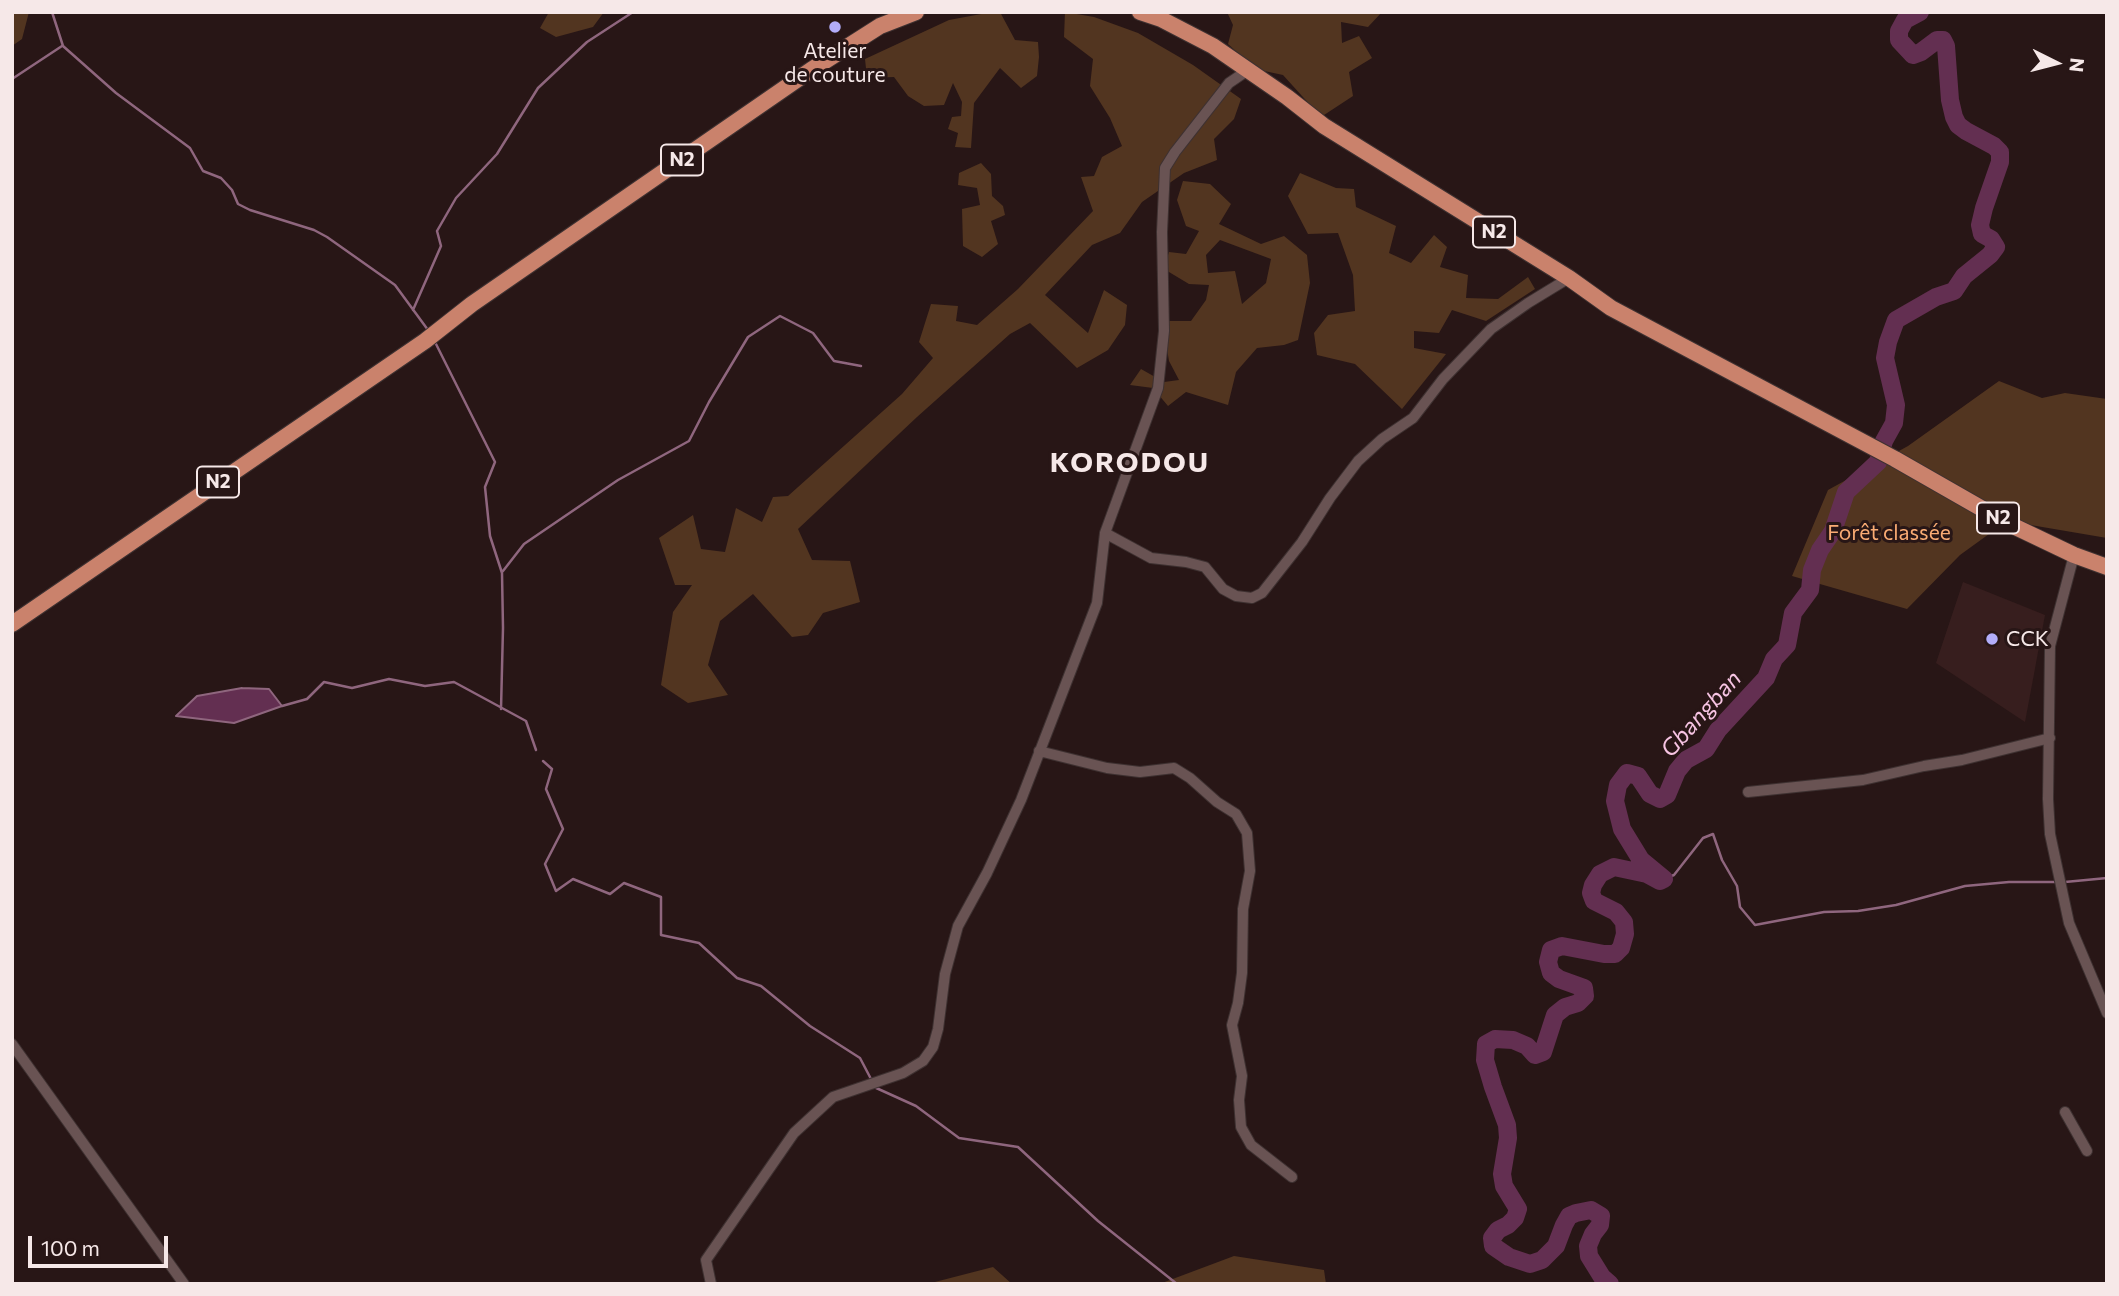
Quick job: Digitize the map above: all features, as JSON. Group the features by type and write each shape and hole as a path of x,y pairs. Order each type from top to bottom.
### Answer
{"highway":[{"name":"N2","path":"12,624 425,341 472,304 811,70 880,26 916,12"},
{"name":"N2","path":"1140,12 1161,19 1213,46 1324,126 1569,278 1611,308 1895,459 2007,523 2074,555 2107,567"}],"street":[{"path":"711,1284 706,1260 794,1133 833,1097 903,1073 923,1061 933,1047 945,974 958,926 987,873 1021,800 1097,603 1105,533 1158,388 1164,331 1163,232 1166,168 1175,152 1228,83 1248,70"},
{"path":"1105,533 1151,558 1186,562 1205,568 1223,589 1236,596 1252,598 1262,593 1302,542 1358,461 1382,439 1413,418 1443,379 1491,329 1569,278"},
{"path":"2074,555 2050,646 2050,834 2068,923 2107,1013"},
{"path":"1748,792 1863,780 1962,760 2050,738"},
{"path":"1040,751 1107,768 1140,772 1174,768 1236,814 1248,833 1250,871 1243,909 1242,973 1232,1025 1242,1076 1239,1100 1241,1127 1251,1145 1292,1177"},
{"path":"12,1044 184,1284"},
{"path":"2064,1112 2087,1151"}],"shaded area":[{"name":"CCK","path":"1963,582 2045,615 2025,722 1936,663"},
{"path":"242,688 269,689 282,706 234,723 176,716 197,696"}],"green space":[{"path":"12,12 29,12 22,39 12,46"},
{"path":"549,12 604,12 593,27 556,37 540,28"},
{"path":"1000,12 1015,40 1038,42 1037,76 1021,88 1000,68 974,103 971,148 955,147 958,133 948,129 952,117 961,116 962,102 953,83 944,105 924,106 908,96 894,77 867,78 865,59 949,20"},
{"path":"1065,12 1094,17 1138,33 1193,65 1241,99 1234,119 1214,139 1217,160 1184,173 1142,202 1120,233 1092,245 1045,295 1088,333 1104,290 1127,305 1125,325 1108,350 1077,368 1030,323 1010,334 798,529 812,560 850,561 860,602 823,613 808,635 792,637 753,594 720,621 708,665 728,695 688,703 661,685 673,612 692,585 675,585 659,538 693,515 701,549 725,552 736,508 762,522 773,497 788,496 902,394 933,358 919,342 931,304 958,306 956,321 977,325 1018,289 1093,211 1081,177 1094,176 1102,157 1122,146 1110,118 1090,86 1093,59 1064,37"},
{"path":"1227,12 1382,12 1368,27 1341,22 1342,43 1359,36 1372,58 1349,72 1353,96 1321,117 1283,75 1255,69 1228,44 1233,25"},
{"path":"981,163 991,174 992,196 1003,206 1005,215 991,221 998,244 982,257 963,246 962,209 980,205 977,188 958,185 959,173"},
{"path":"1300,173 1336,188 1354,189 1356,207 1396,226 1389,253 1411,263 1434,235 1447,247 1440,267 1468,275 1466,298 1498,299 1528,277 1535,289 1486,321 1452,310 1439,333 1414,331 1414,348 1446,354 1402,409 1355,364 1317,355 1314,333 1328,315 1355,311 1353,275 1338,233 1308,234 1288,196"},
{"path":"1183,181 1210,184 1231,204 1219,224 1261,244 1284,236 1307,255 1310,283 1298,340 1284,345 1257,348 1236,372 1228,405 1186,392 1168,406 1153,388 1130,385 1141,369 1164,382 1179,380 1169,361 1164,331 1168,321 1191,321 1206,300 1209,285 1189,284 1164,269 1169,252 1186,254 1199,231 1186,226 1177,200","holes":["1220,240 1271,259 1266,283 1242,304 1235,271 1208,273 1206,255"]},
{"name":"Forêt classée","path":"1999,381 2042,398 2065,393 2107,399 2107,538 2007,521 1960,555 1907,609 1792,576 1828,490 1908,446"},
{"path":"1234,1256 1324,1270 1326,1284 1162,1283"},
{"path":"993,1267 1012,1284 931,1284 931,1283"}],"waterway":[{"path":"52,12 63,46 116,93 190,148 203,171 221,178 232,190 238,204 327,237 395,285 428,330"},
{"path":"413,310 441,246 437,231 456,198 497,154 538,88 587,42 633,12"},
{"name":"Gbangban","path":"1610,1284 1602,1277 1589,1256 1588,1246 1600,1225 1601,1216 1591,1210 1569,1216 1556,1246 1542,1260 1530,1264 1509,1257 1493,1246 1492,1238 1515,1218 1518,1209 1504,1186 1502,1174 1508,1138 1507,1125 1485,1060 1486,1044 1495,1039 1513,1040 1527,1046 1535,1055 1543,1052 1555,1015 1565,1007 1578,1003 1585,996 1584,988 1559,979 1551,973 1548,962 1551,950 1562,946 1615,954 1621,948 1625,934 1624,922 1616,912 1594,901 1591,893 1593,885 1600,874 1614,867 1647,874 1660,881 1664,879 1641,860 1622,829 1615,801 1618,785 1627,773 1638,776 1650,794 1660,799 1667,795 1677,771 1686,760 1706,749 1718,730 1766,678 1774,659 1787,645 1793,613 1810,590 1812,570 1820,550 1833,531 1846,492 1878,462 1884,441 1894,423 1896,405 1885,358 1896,320 1936,297 1954,291 1964,276 1996,247 1991,239 1982,234 1980,225 2000,162 2000,152 1958,125 1950,100 1946,46 1943,40 1937,40 1913,55 1899,40 1899,31 1905,20 1920,12"},
{"path":"12,79 62,46"},
{"path":"503,571 524,544 618,480 689,441 748,337 780,316 813,333 834,361 861,366"},
{"path":"435,342 495,462 485,487 490,536 502,573 501,709"},
{"path":"282,706 307,699 324,682 352,688 389,679 425,686 454,682 526,721 536,750"},
{"path":"543,761 552,769 546,789 563,829 545,864 556,891 573,879 610,894 624,883 661,897 661,935 699,943 737,978 761,986 810,1026 860,1058 871,1079"},
{"path":"1664,879 1674,875 1703,838 1713,834 1722,860 1737,886 1740,907 1755,925 1824,912 1858,911 1896,905 1965,886 2009,882 2058,882"},
{"path":"2065,882 2107,878"},
{"path":"874,1087 916,1106 959,1138 1018,1147 1098,1221 1177,1284"}],"place":[{"name":"Atelier de couture","path":"835,27"},
{"name":"CCK","path":"1992,639"}],"district":[{"name":"KORODOU","path":"1130,463"}]}
